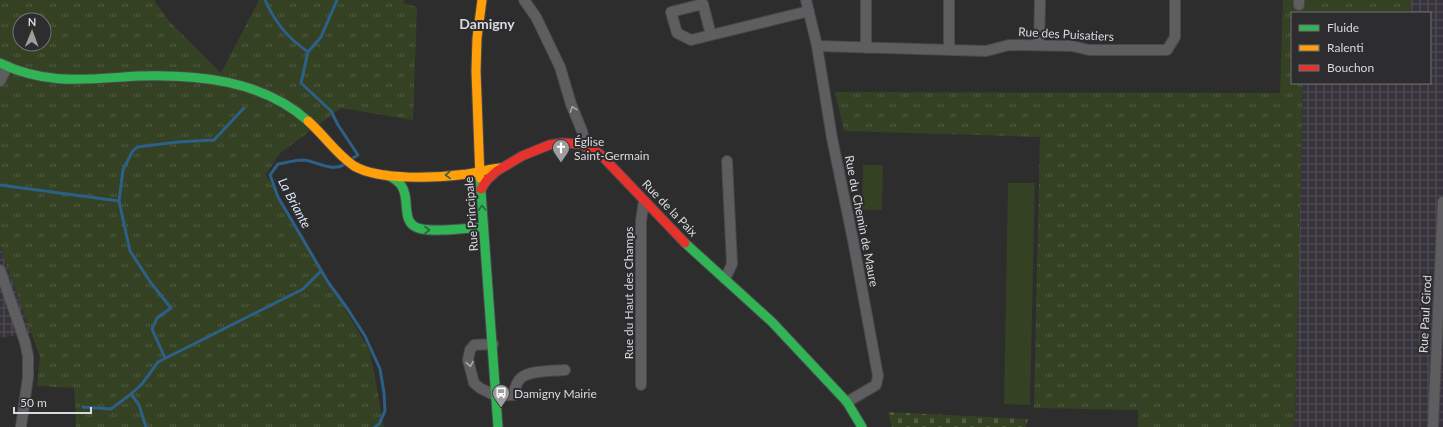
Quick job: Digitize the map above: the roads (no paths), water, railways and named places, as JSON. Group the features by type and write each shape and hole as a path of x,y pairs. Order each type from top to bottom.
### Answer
{"street":[{"name":"Rue Principale","path":"482,0 477,38 476,71 478,157 498,427"},
{"path":"481,189 484,182 500,168 532,150 558,143 575,143 585,146 582,131 571,104 560,67 536,17 524,0"},
{"name":"Rue du Chemin de Maure","path":"806,0 817,46 832,138 853,240 878,376 876,385 847,402"},
{"path":"866,0 866,48"},
{"path":"949,0 950,50"},
{"name":"Rue des Puisatiers","path":"817,46 986,51 1008,44 1072,46 1089,50 1167,50 1175,37 1175,0"},
{"path":"1039,45 1040,1"},
{"path":"711,35 808,11"},
{"path":"0,81 4,65 25,74 67,80 130,76 183,76 216,80 257,92 290,106 314,126 358,168 386,175 416,177 453,175 500,168"},
{"name":"Rue de la Paix","path":"585,146 600,154 644,202 688,246 772,322 847,402"},
{"path":"725,279 732,264 727,161"},
{"path":"386,175 396,180 405,190 408,217 410,224 415,228 428,230 483,227"},
{"path":"405,190 409,183 416,177"},
{"name":"Rue du Haut des Champs","path":"641,385 641,221 644,202"},
{"name":"Rue Paul Girod","path":"1433,427 1443,202"},
{"path":"0,270 25,342 28,356 28,377 21,427"},
{"path":"493,344 474,345 470,350 468,360 474,382 480,388 496,396 513,395 517,383 522,377 529,373 565,370"},
{"path":"847,402 862,427"}],"waterway":[{"path":"265,0 278,23 294,41 308,52"},
{"name":"La Briante","path":"337,0 321,37 308,52 301,83 331,111 338,125 358,155 353,158"},
{"path":"165,358 152,329 157,318 171,308 151,283 130,251 119,201 123,170 132,152 137,147 178,142 214,140 244,108"},
{"name":"La Briante","path":"345,164 330,167 308,161 297,160 278,164 270,175 278,197 328,282 365,336 380,369 385,411 379,424 375,427"},
{"path":"0,185 119,201"},
{"path":"131,394 142,384 158,362 303,289 321,271"},
{"path":"83,407 111,409 131,394 139,405 146,427"}],"place":[{"name":"Église Saint-Germain","path":"561,163"},
{"name":"Damigny Mairie","path":"501,408"}],"district":[{"name":"Damigny","path":"487,23"}]}
